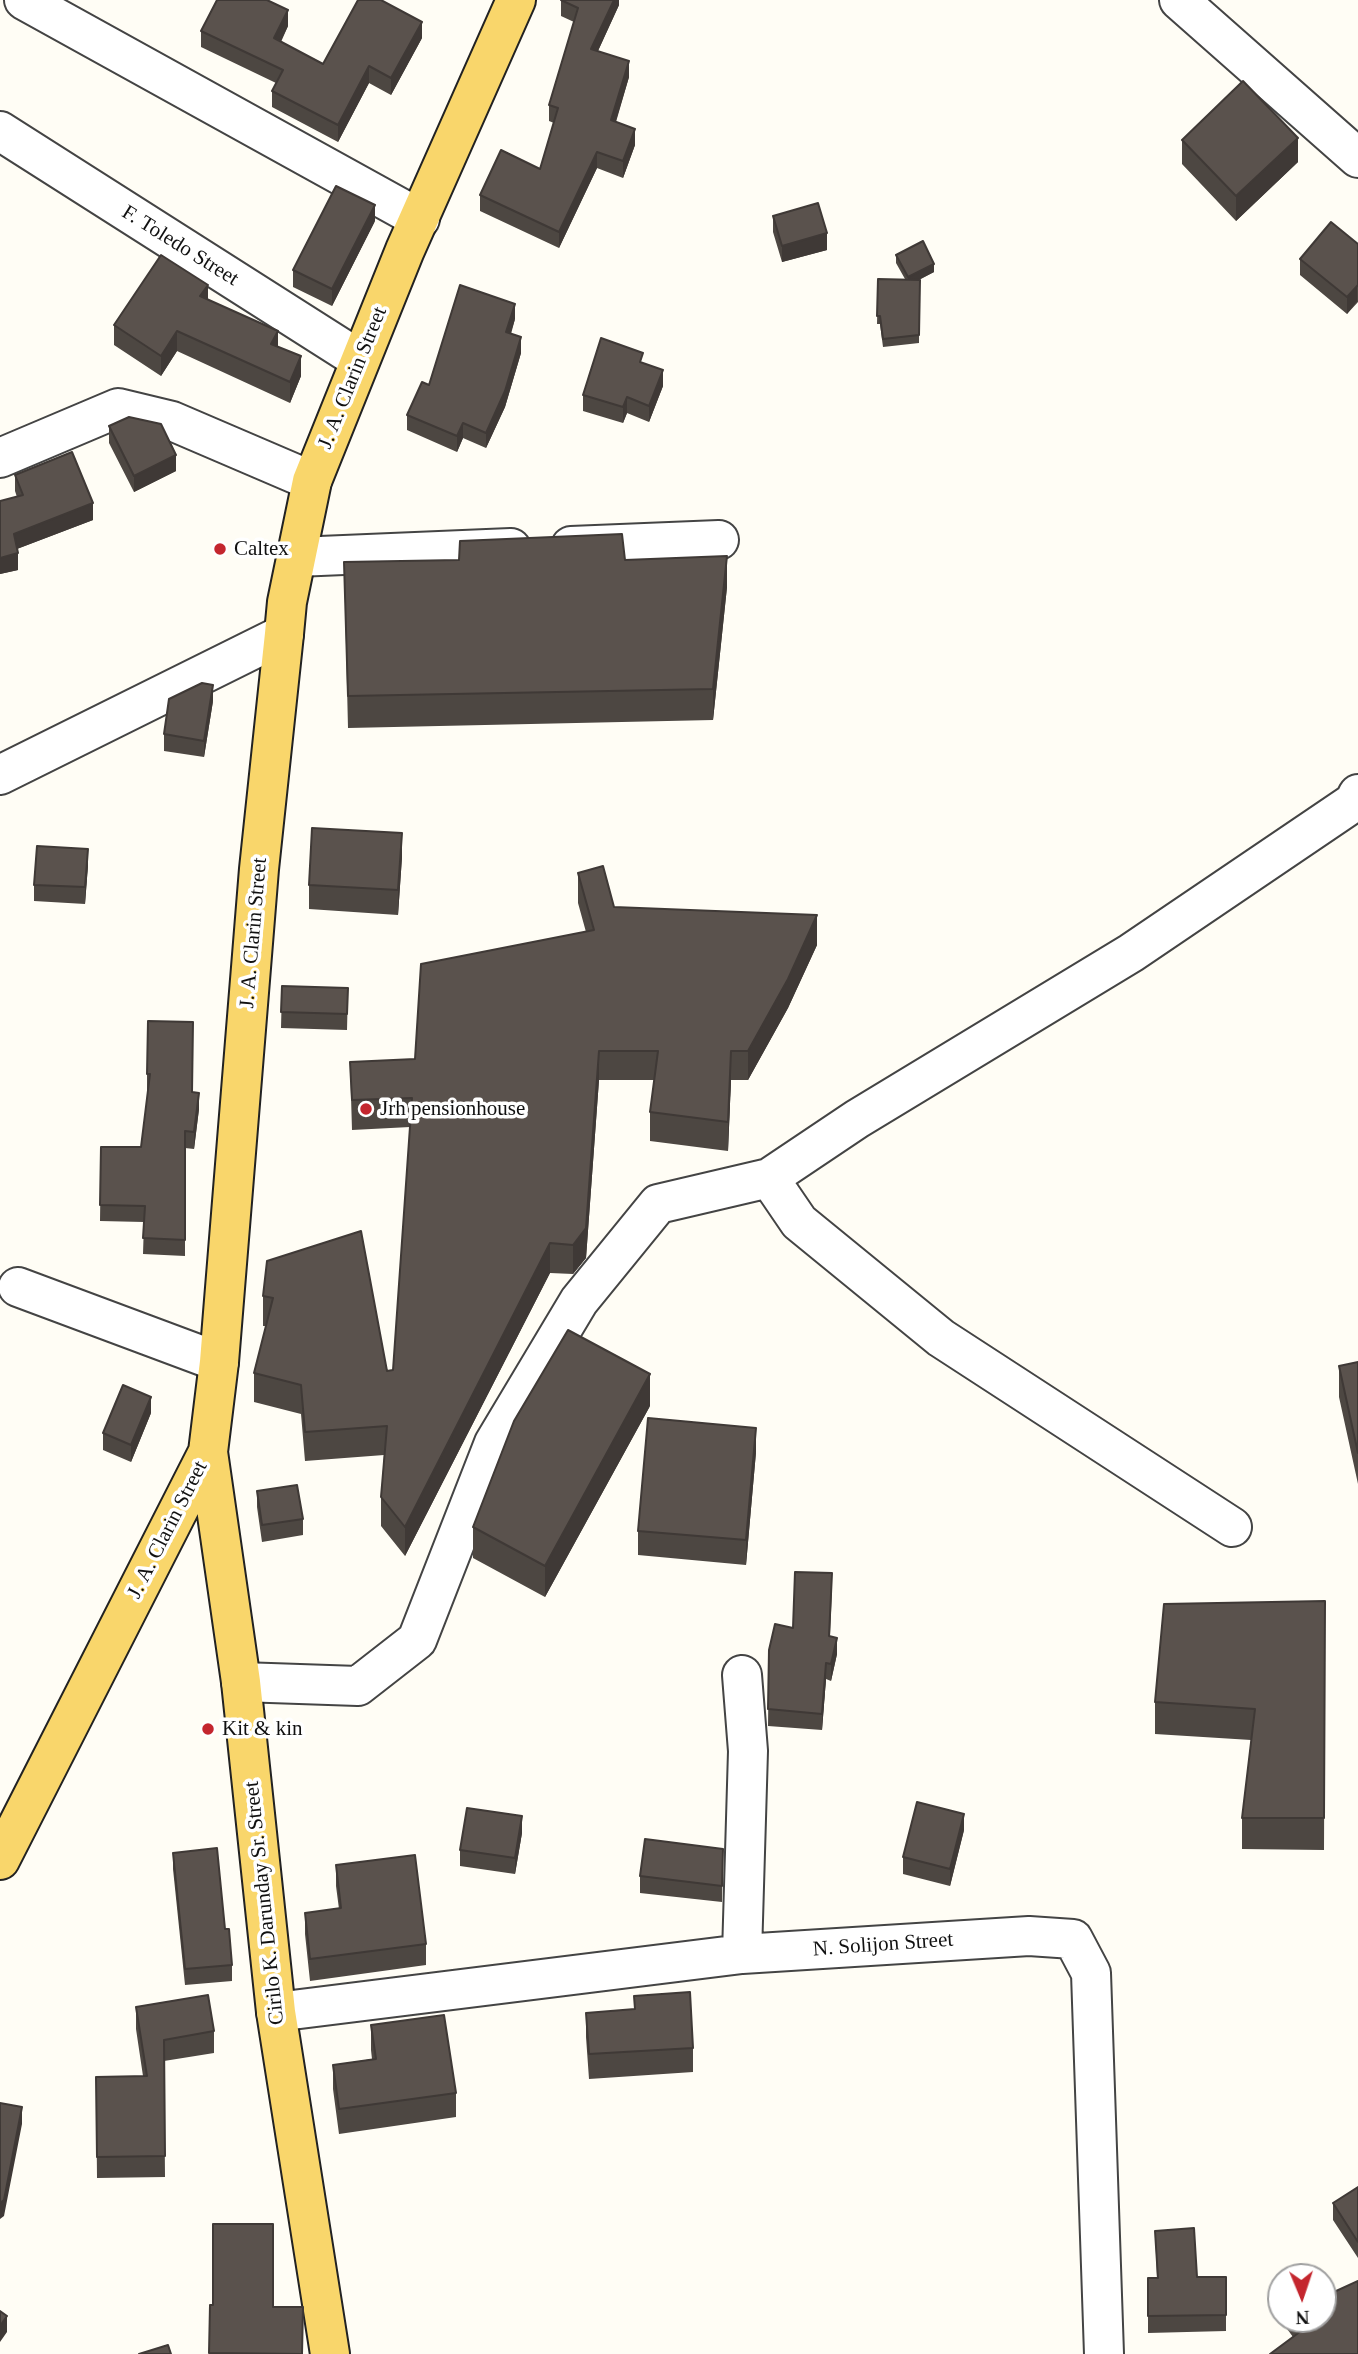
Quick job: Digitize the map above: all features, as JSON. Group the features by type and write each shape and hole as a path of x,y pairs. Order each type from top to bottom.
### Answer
{"main road":[{"name":"J. A. Clarin Street","path":"0,1860 208,1452 219,1362 259,869 287,602 312,481 360,360 516,0"},
{"name":"Cirilo K. Darunday Sr. Street","path":"208,1452 241,1682 276,2012 330,2354"}],"street":[{"path":"24,0 420,219"},
{"path":"1180,0 1358,158"},
{"name":"F. Toledo Street","path":"0,131 360,360"},
{"path":"0,458 118,408 172,421 312,481"},
{"path":"296,557 719,540"},
{"path":"0,775 284,634"},
{"path":"241,1682 358,1686 417,1640 494,1443 579,1301 658,1204 769,1178 857,1119 1131,953 1354,802 1358,794"},
{"path":"769,1178 799,1222 941,1338 1232,1527"},
{"path":"18,1287 219,1362"},
{"path":"741,1954 748,1751 742,1675"},
{"name":"N. Solijon Street","path":"276,2012 741,1954 1029,1936 1073,1939 1091,1973 1104,2354"}],"building":[{"path":"217,0 267,0 288,10 274,38 323,64 358,0 381,0 422,22 391,78 369,66 338,125 272,91 283,70 201,31"},
{"path":"561,0 614,0 591,49 629,61 611,120 635,129 623,161 597,152 559,232 480,195 501,150 540,169 558,108 549,105 578,8"},
{"path":"1243,81 1298,138 1236,196 1182,140"},
{"path":"336,186 375,205 332,289 293,270"},
{"path":"818,203 827,233 782,246 773,216"},
{"path":"1331,222 1358,244 1358,285 1347,297 1300,259"},
{"path":"923,241 934,264 908,277 896,255"},
{"path":"161,255 208,285 200,296 278,331 271,344 301,356 290,382 177,331 161,356 114,325"},
{"path":"878,279 920,280 919,335 883,339 880,316 877,316"},
{"path":"460,285 515,304 506,332 521,337 505,391 486,433 463,423 457,436 407,415 422,382 429,385"},
{"path":"601,338 643,353 640,362 663,370 649,406 627,397 623,407 583,395"},
{"path":"129,417 161,424 176,455 134,476 109,426"},
{"path":"72,452 93,503 14,534 18,553 0,558 0,501 23,495 15,475"},
{"path":"622,534 625,560 727,556 713,689 348,696 344,562 459,560 460,541"},
{"path":"202,683 213,685 204,741 164,734 169,699"},
{"path":"312,828 402,833 398,890 309,885"},
{"path":"37,846 88,849 85,887 34,885"},
{"path":"603,866 614,907 817,915 788,979 748,1051 731,1051 728,1122 650,1112 658,1051 599,1051 586,1228 573,1245 550,1243 405,1527 381,1497 387,1426 305,1432 301,1385 254,1373 273,1298 263,1296 267,1261 361,1231 387,1371 393,1370 412,1098 352,1100 350,1062 415,1059 421,964 594,930 578,873"},
{"path":"282,986 348,988 347,1014 281,1012"},
{"path":"148,1021 193,1022 192,1092 199,1093 194,1132 185,1131 185,1240 143,1238 145,1206 100,1205 101,1147 141,1147 150,1074 147,1074"},
{"path":"568,1330 650,1374 545,1566 473,1527 514,1421"},
{"path":"1358,1362 1358,1453 1339,1366"},
{"path":"123,1385 151,1397 131,1445 103,1433"},
{"path":"648,1418 756,1428 746,1540 638,1531"},
{"path":"297,1485 303,1519 262,1525 257,1491"},
{"path":"795,1572 832,1573 829,1636 837,1638 831,1664 826,1663 822,1714 768,1709 769,1650 775,1624 793,1628"},
{"path":"1325,1601 1324,1818 1242,1818 1255,1709 1155,1702 1164,1604"},
{"path":"917,1802 964,1814 950,1869 903,1857"},
{"path":"467,1808 522,1816 515,1858 460,1850"},
{"path":"645,1839 723,1849 722,1886 640,1876"},
{"path":"217,1848 225,1929 229,1929 232,1965 185,1969 173,1853"},
{"path":"415,1855 426,1944 310,1959 305,1913 341,1908 336,1865"},
{"path":"690,1992 693,2048 589,2054 586,2013 635,2009 634,1996"},
{"path":"208,1995 214,2031 164,2040 165,2156 97,2157 96,2077 147,2076 136,2007"},
{"path":"444,2015 456,2093 339,2109 333,2065 376,2059 371,2025"},
{"path":"0,2103 22,2107 4,2200 0,2203"},
{"path":"1358,2187 1358,2242 1333,2203"},
{"path":"213,2224 273,2224 273,2307 303,2307 302,2354 209,2353 210,2305 213,2305"},
{"path":"1194,2228 1197,2277 1226,2277 1226,2315 1148,2316 1148,2278 1158,2278 1155,2231"},
{"path":"1358,2281 1358,2354 1270,2354 1298,2333 1337,2333 1337,2291"},
{"path":"0,2311 7,2316 0,2326"},
{"path":"168,2345 171,2354 139,2354"}],"place":[{"name":"Caltex","path":"220,549"},
{"name":"Jrh pensionhouse","path":"366,1109"},
{"name":"Kit & kin","path":"208,1729"}]}
